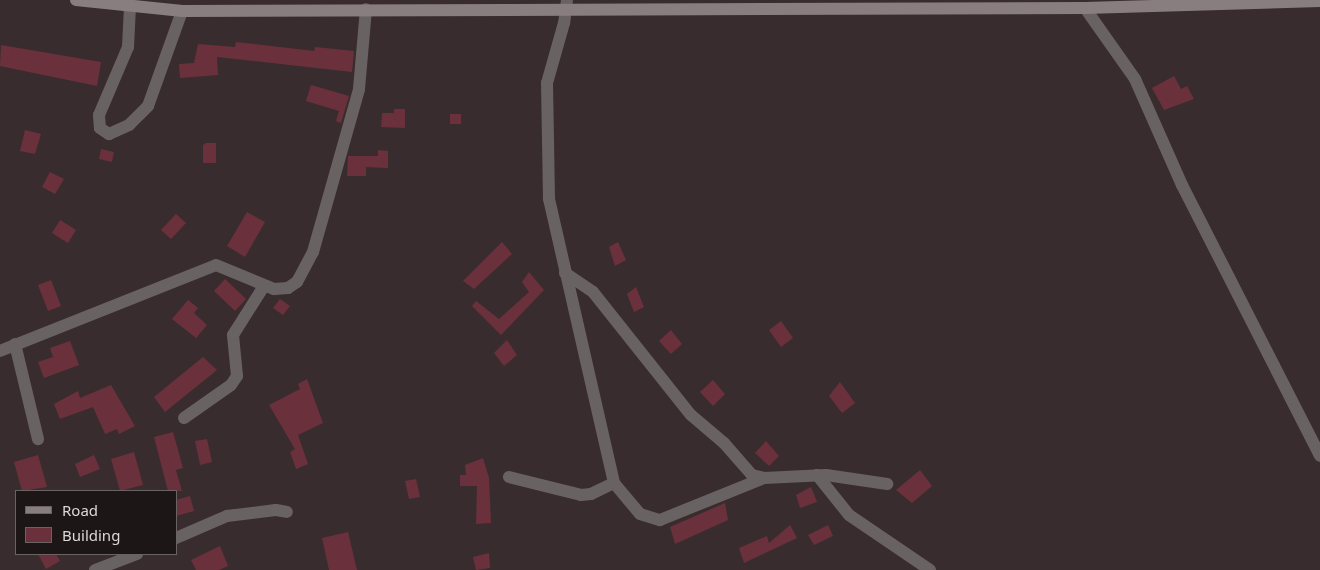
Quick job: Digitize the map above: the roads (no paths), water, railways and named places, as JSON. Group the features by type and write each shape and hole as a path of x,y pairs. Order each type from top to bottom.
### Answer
{"street":[{"path":"76,0 182,11 567,5 1085,8 1320,1"},
{"path":"567,5 548,75 545,122 549,199 614,483 640,514 660,520 764,478 817,475 887,484"},
{"path":"130,6 128,47 99,115 100,128 109,134 129,125 148,106 182,11"},
{"path":"1085,8 1135,79 1182,185 1320,456"},
{"path":"0,351 216,265 264,286 282,289 293,286 313,252 358,89 366,9"},
{"path":"565,273 593,292 691,415 733,452 747,472 764,478"},
{"path":"184,418 231,385 237,376 233,335 264,286"},
{"path":"15,344 38,440"},
{"path":"817,475 849,515 930,570"},
{"path":"510,477 581,494 591,494 614,483"},
{"path":"178,537 227,516 276,510 287,512"},
{"path":"94,570 135,555"}]}
